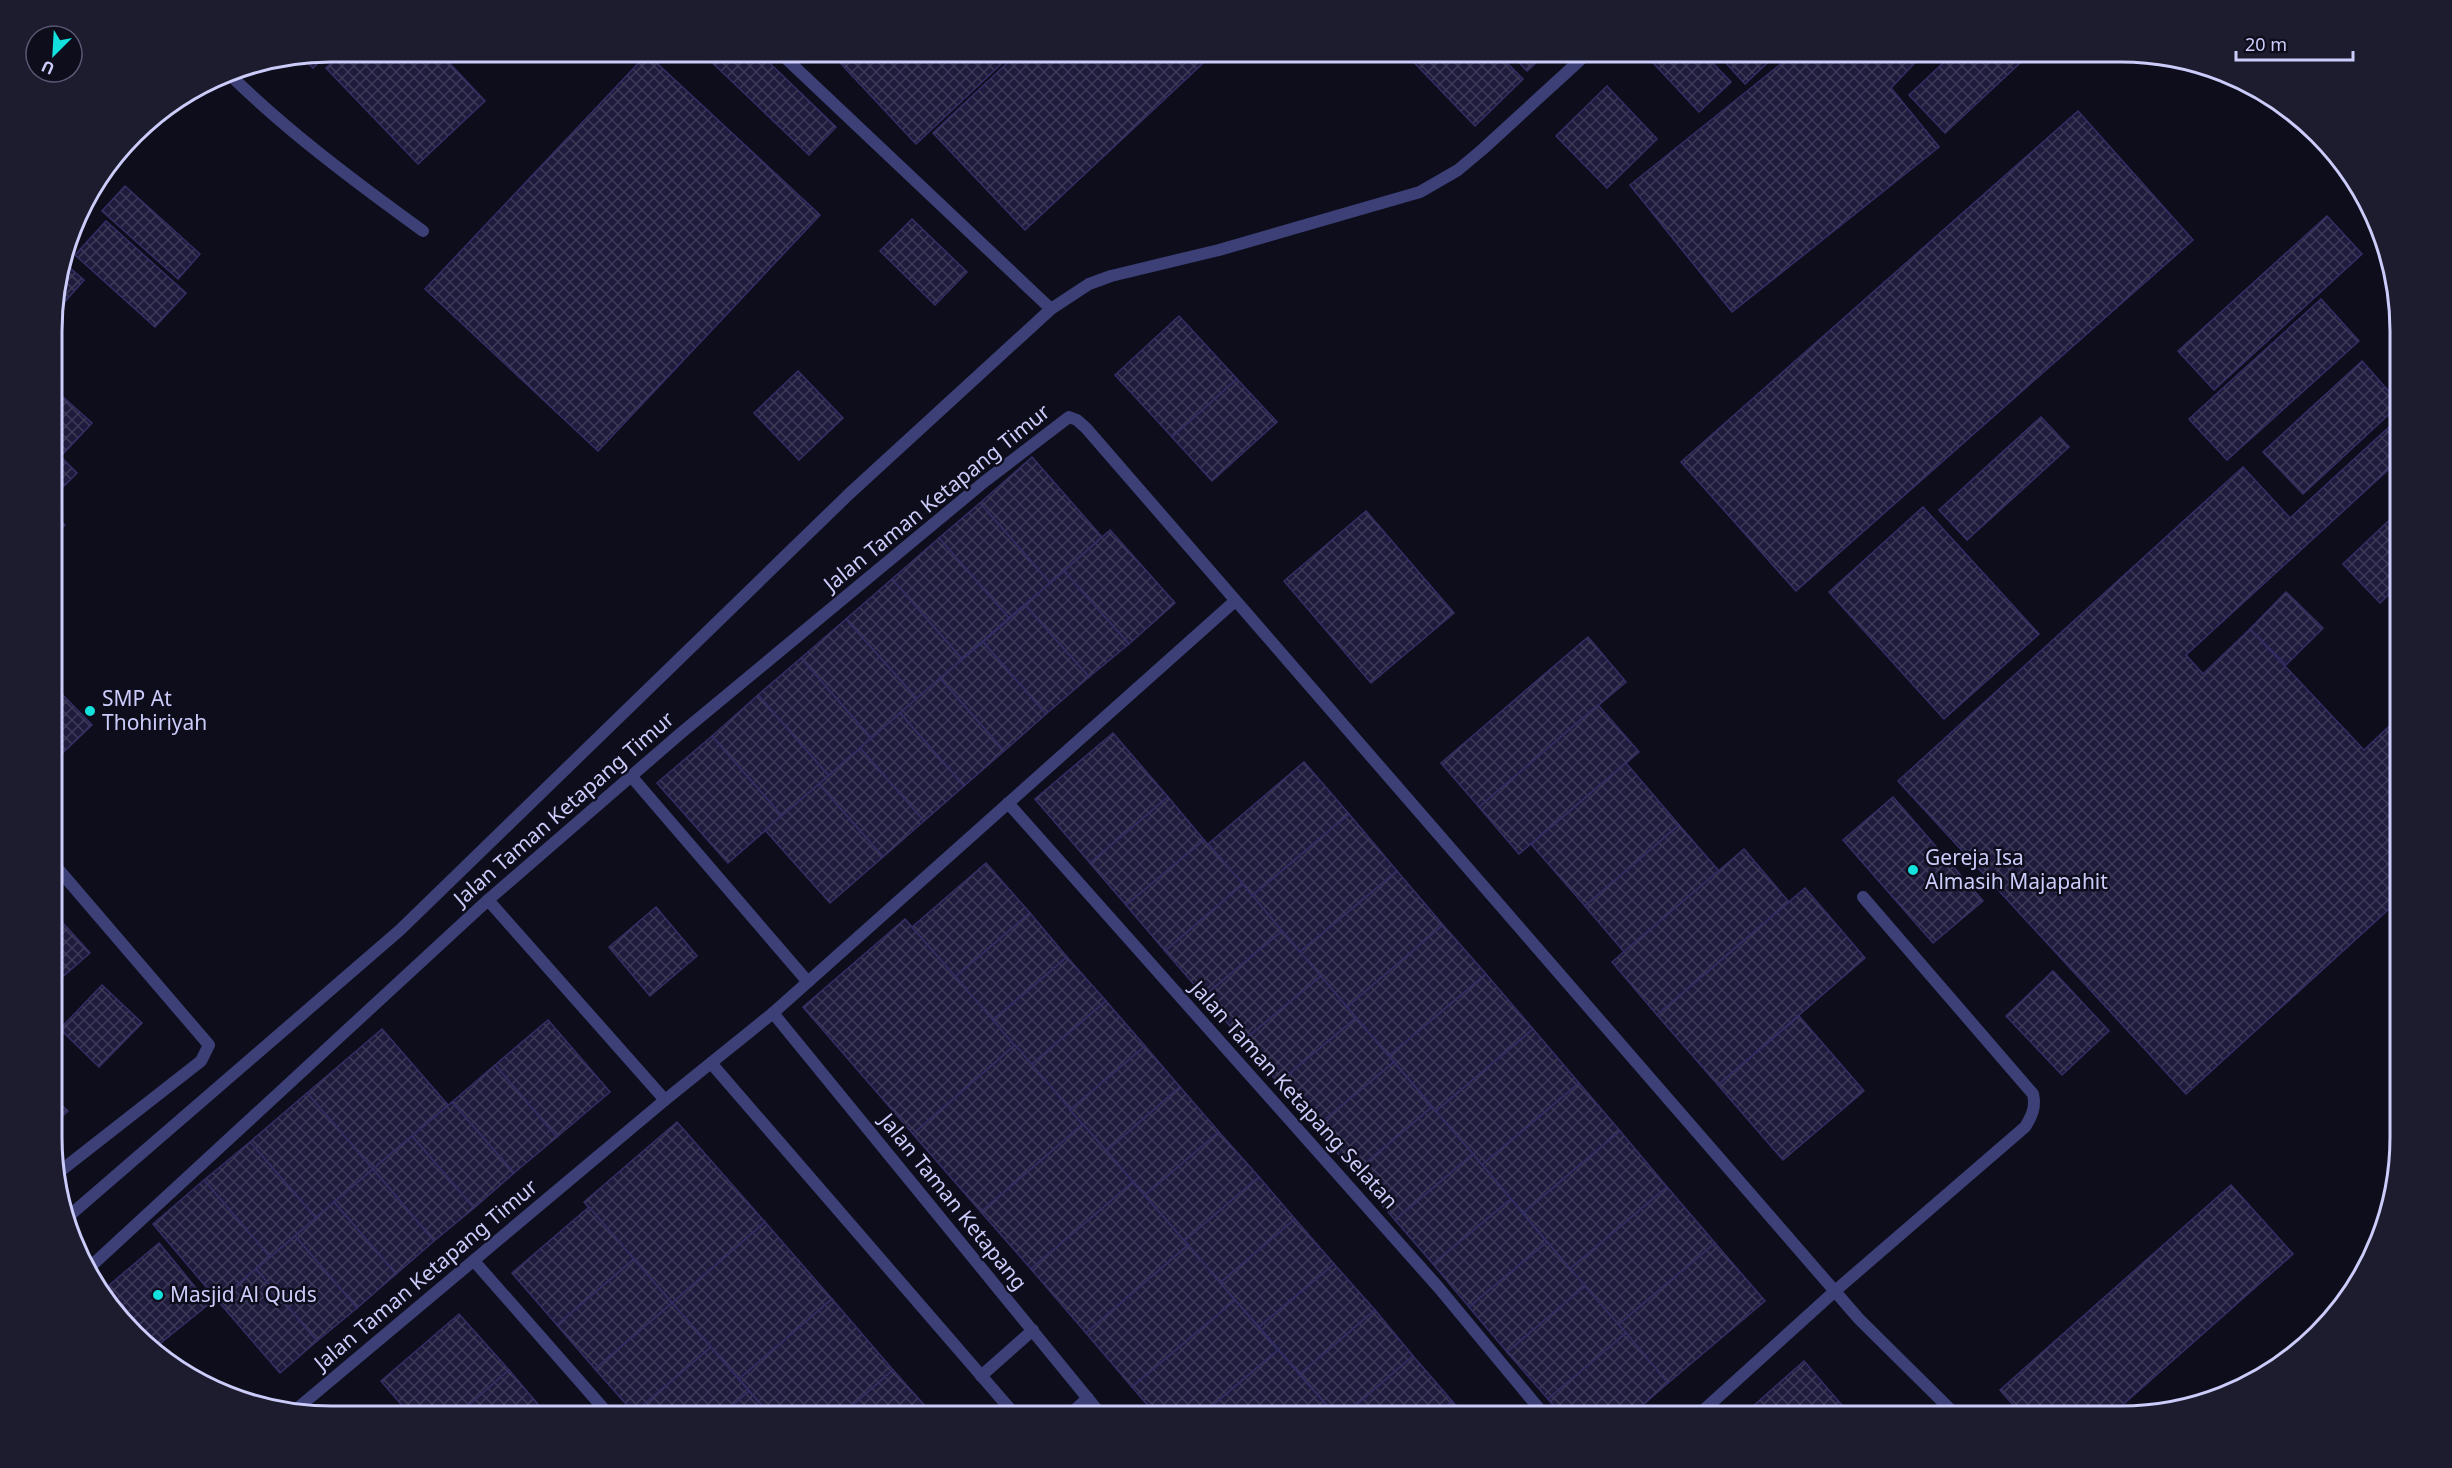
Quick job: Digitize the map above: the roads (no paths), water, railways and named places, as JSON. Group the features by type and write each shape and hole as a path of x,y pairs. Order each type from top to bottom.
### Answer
{"street":[{"path":"790,62 1051,309"},
{"path":"73,1213 400,930 849,494 1051,309 1089,284 1111,276 1219,250 1420,192 1458,170 1578,62"},
{"path":"235,79 327,161 423,231"},
{"name":"Jalan Taman Ketapang Timur","path":"93,1264 488,900 631,776 984,482 1062,421 1069,417 1077,420 1235,601 773,1013 665,1100 302,1405"},
{"path":"1235,601 1835,1291 1947,1406"},
{"path":"631,776 808,982"},
{"name":"Jalan Taman Ketapang Selatan","path":"1008,803 1439,1288 1537,1406"},
{"path":"62,873 209,1045 201,1061 64,1169"},
{"path":"1708,1406 1835,1291 2025,1127 2032,1116 2035,1103 2033,1094 1863,897"},
{"path":"488,900 665,1100"},
{"name":"Jalan Taman Ketapang","path":"773,1013 1094,1406"},
{"path":"711,1063 1007,1406"},
{"path":"474,1261 601,1406"},
{"path":"981,1376 1033,1330"},
{"path":"1079,1406 1088,1398"}],"place":[{"name":"SMP At Thohiriyah","path":"90,711"},
{"name":"Gereja Isa Almasih Majapahit","path":"1913,870"},
{"name":"Masjid Al Quds","path":"158,1295"}]}
